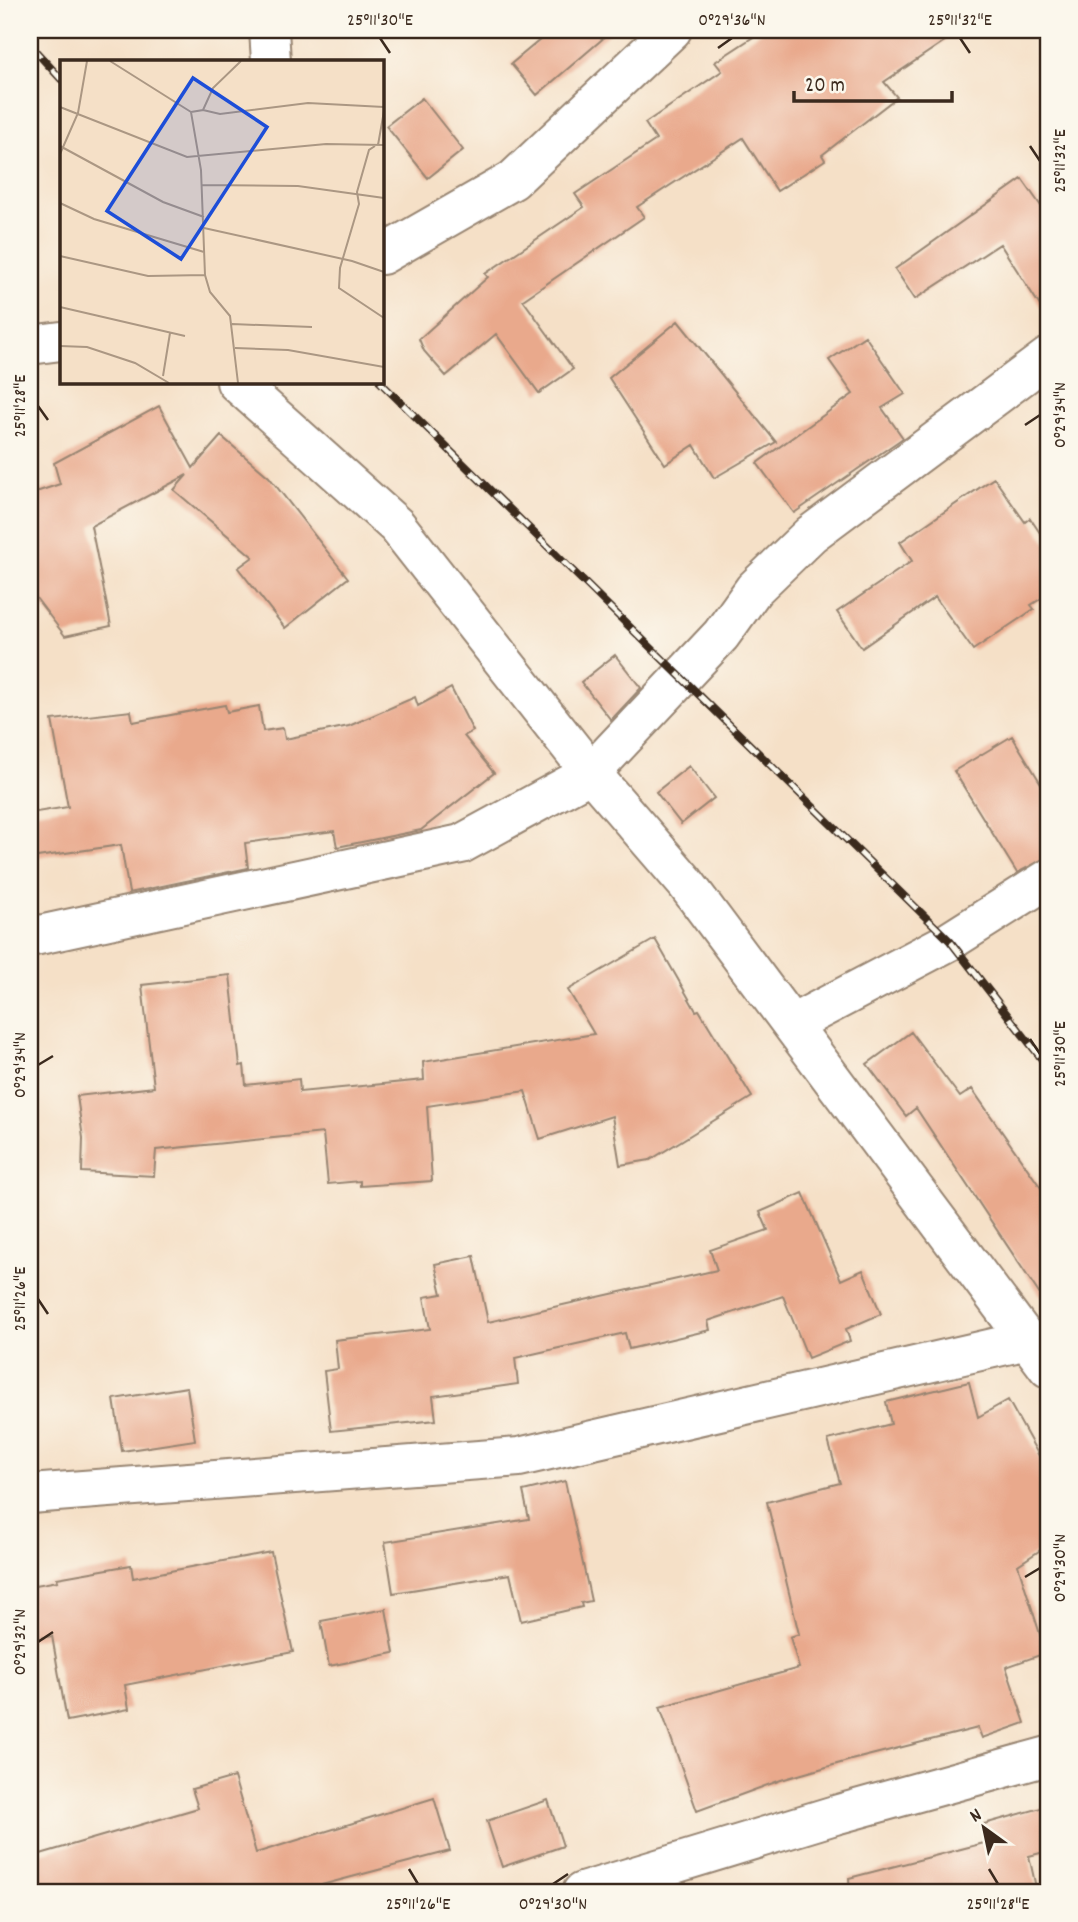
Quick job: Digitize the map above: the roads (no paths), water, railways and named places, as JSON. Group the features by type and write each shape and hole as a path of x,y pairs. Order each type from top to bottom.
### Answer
{"street":[{"path":"269,30 271,60"},
{"path":"383,254 513,180 672,30"},
{"path":"30,345 60,341"},
{"path":"30,937 461,844 591,773 721,635 754,589 811,534 1048,357"},
{"path":"30,1494 520,1457 1038,1354 685,882 591,773 397,526 237,383"},
{"path":"792,1024 950,941 1048,879"},
{"path":"582,1892 835,1815 1048,1756"}],"railway":[{"path":"30,45 60,78"},
{"path":"381,383 950,941 1048,1067"}]}
